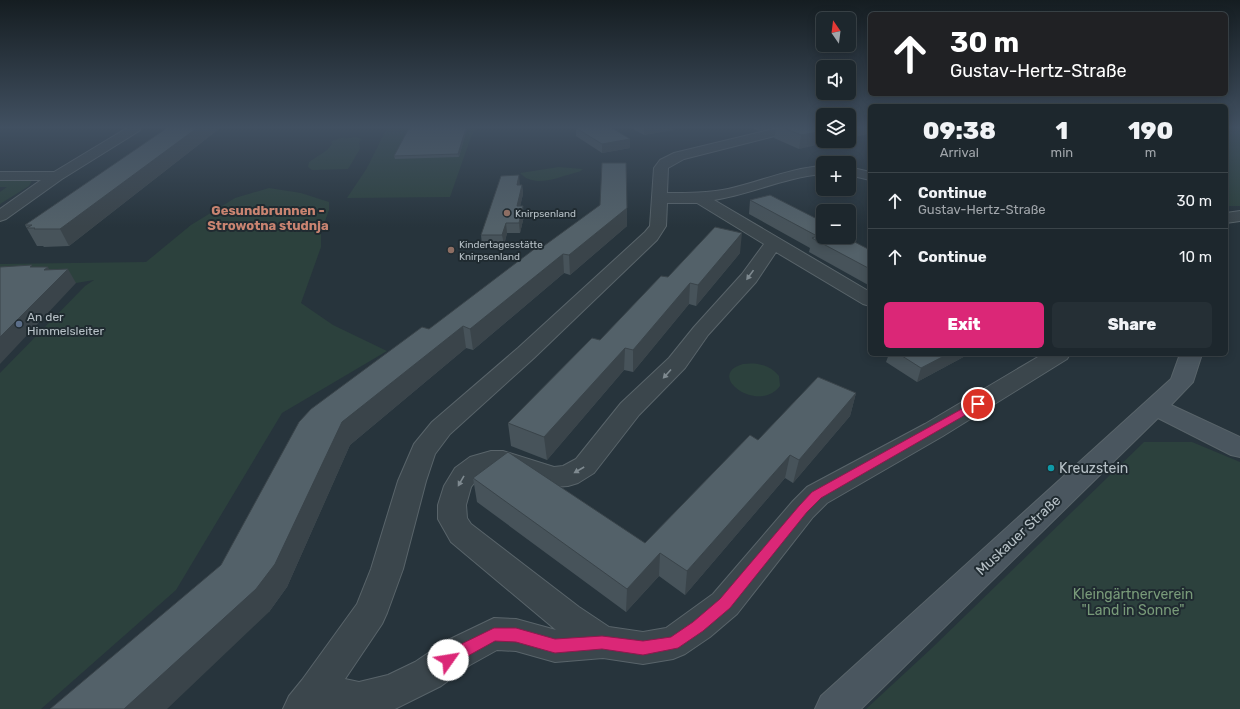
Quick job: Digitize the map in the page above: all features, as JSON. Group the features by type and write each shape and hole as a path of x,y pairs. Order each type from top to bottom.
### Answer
{"street":[{"path":"0,216 56,176 81,161"},
{"path":"309,701 370,613 387,569 412,481 423,451 441,428 651,236 658,226 661,168 668,161"},
{"path":"660,198 700,198 730,193 807,171 816,170"},
{"path":"856,173 868,176"},
{"path":"0,176 56,176"},
{"path":"700,198 868,299"},
{"path":"589,643 567,618 460,533 453,519 452,505 458,486 465,475 479,464 492,461 503,461 554,477 568,476 585,466 630,410 677,363 701,331 749,278 773,243"},
{"path":"309,701 359,700 392,692 428,674 458,653 494,634 516,635 555,646 589,643 643,648 673,643 698,626 725,604 803,509 817,495 970,408 1057,356"},
{"name":"Muskauer Straße","path":"834,709 1156,407 1181,382 1189,356"},
{"path":"1156,407 1240,448"}],"green space":[{"path":"353,161 348,169 312,170 308,167 309,162"},
{"path":"370,161 463,161 450,197 347,198"},
{"path":"1228,161 1240,161 1240,206 1228,206"},
{"path":"559,167 583,169 545,181 532,180 526,178 520,173"},
{"path":"33,178 29,186 0,204 0,192 7,187 0,187 0,181"},
{"path":"269,188 301,193 329,202 329,210 321,232 321,247 301,303 333,325 387,351 282,413 176,590 41,709 0,709 0,373 85,286 94,280 52,285 0,282 0,264 146,262 191,225 235,198"},
{"path":"753,363 772,369 779,376 780,386 770,394 759,396 748,395 739,390 732,383 729,376 732,369 743,364"},
{"name":"Kleingärtnerverein \"Land in Sonne\"","path":"1144,442 1192,442 1240,462 1240,709 866,709 932,648"}],"building":[{"path":"119,161 152,161 60,229 34,229 35,228 27,228 32,225 25,225"},
{"path":"602,163 626,163 627,208 569,255 563,254 470,329 463,326 342,422 275,564 256,589 124,709 50,709 221,565 299,422 311,409 422,327 429,329 537,247 541,248 600,205"},
{"name":"Knirpsenland","path":"519,175 517,185 522,185 517,206 523,206 519,223 506,223 502,235 481,235 501,176"},
{"path":"770,195 816,218 816,235 750,200"},
{"path":"715,227 742,233 698,285 690,283 633,350 625,348 544,437 508,423 592,338 600,340 661,276 668,277"},
{"path":"856,243 868,249 868,268 823,244 856,244"},
{"path":"32,265 30,267 48,267 44,270 68,269 0,337 0,267"},
{"path":"902,356 944,356 921,368"},
{"path":"818,377 856,393 799,460 790,455 687,571 660,553 627,589 473,478 508,452 645,543 750,435 758,440"}],"place":[{"name":"Knirpsenland","path":"507,213"},
{"name":"Kindertagesstätte Knirpsenland","path":"451,250"},
{"name":"An der Himmelsleiter","path":"19,324"},
{"name":"Kreuzstein","path":"1051,468"}],"district":[{"name":"Gesundbrunnen - Strowotna studnja","path":"268,218"}],"route":[{"path":"448,660 494,634 516,635 555,646 602,642 643,648 673,643 698,626 725,604 755,570 803,509 817,495 978,404"}]}
